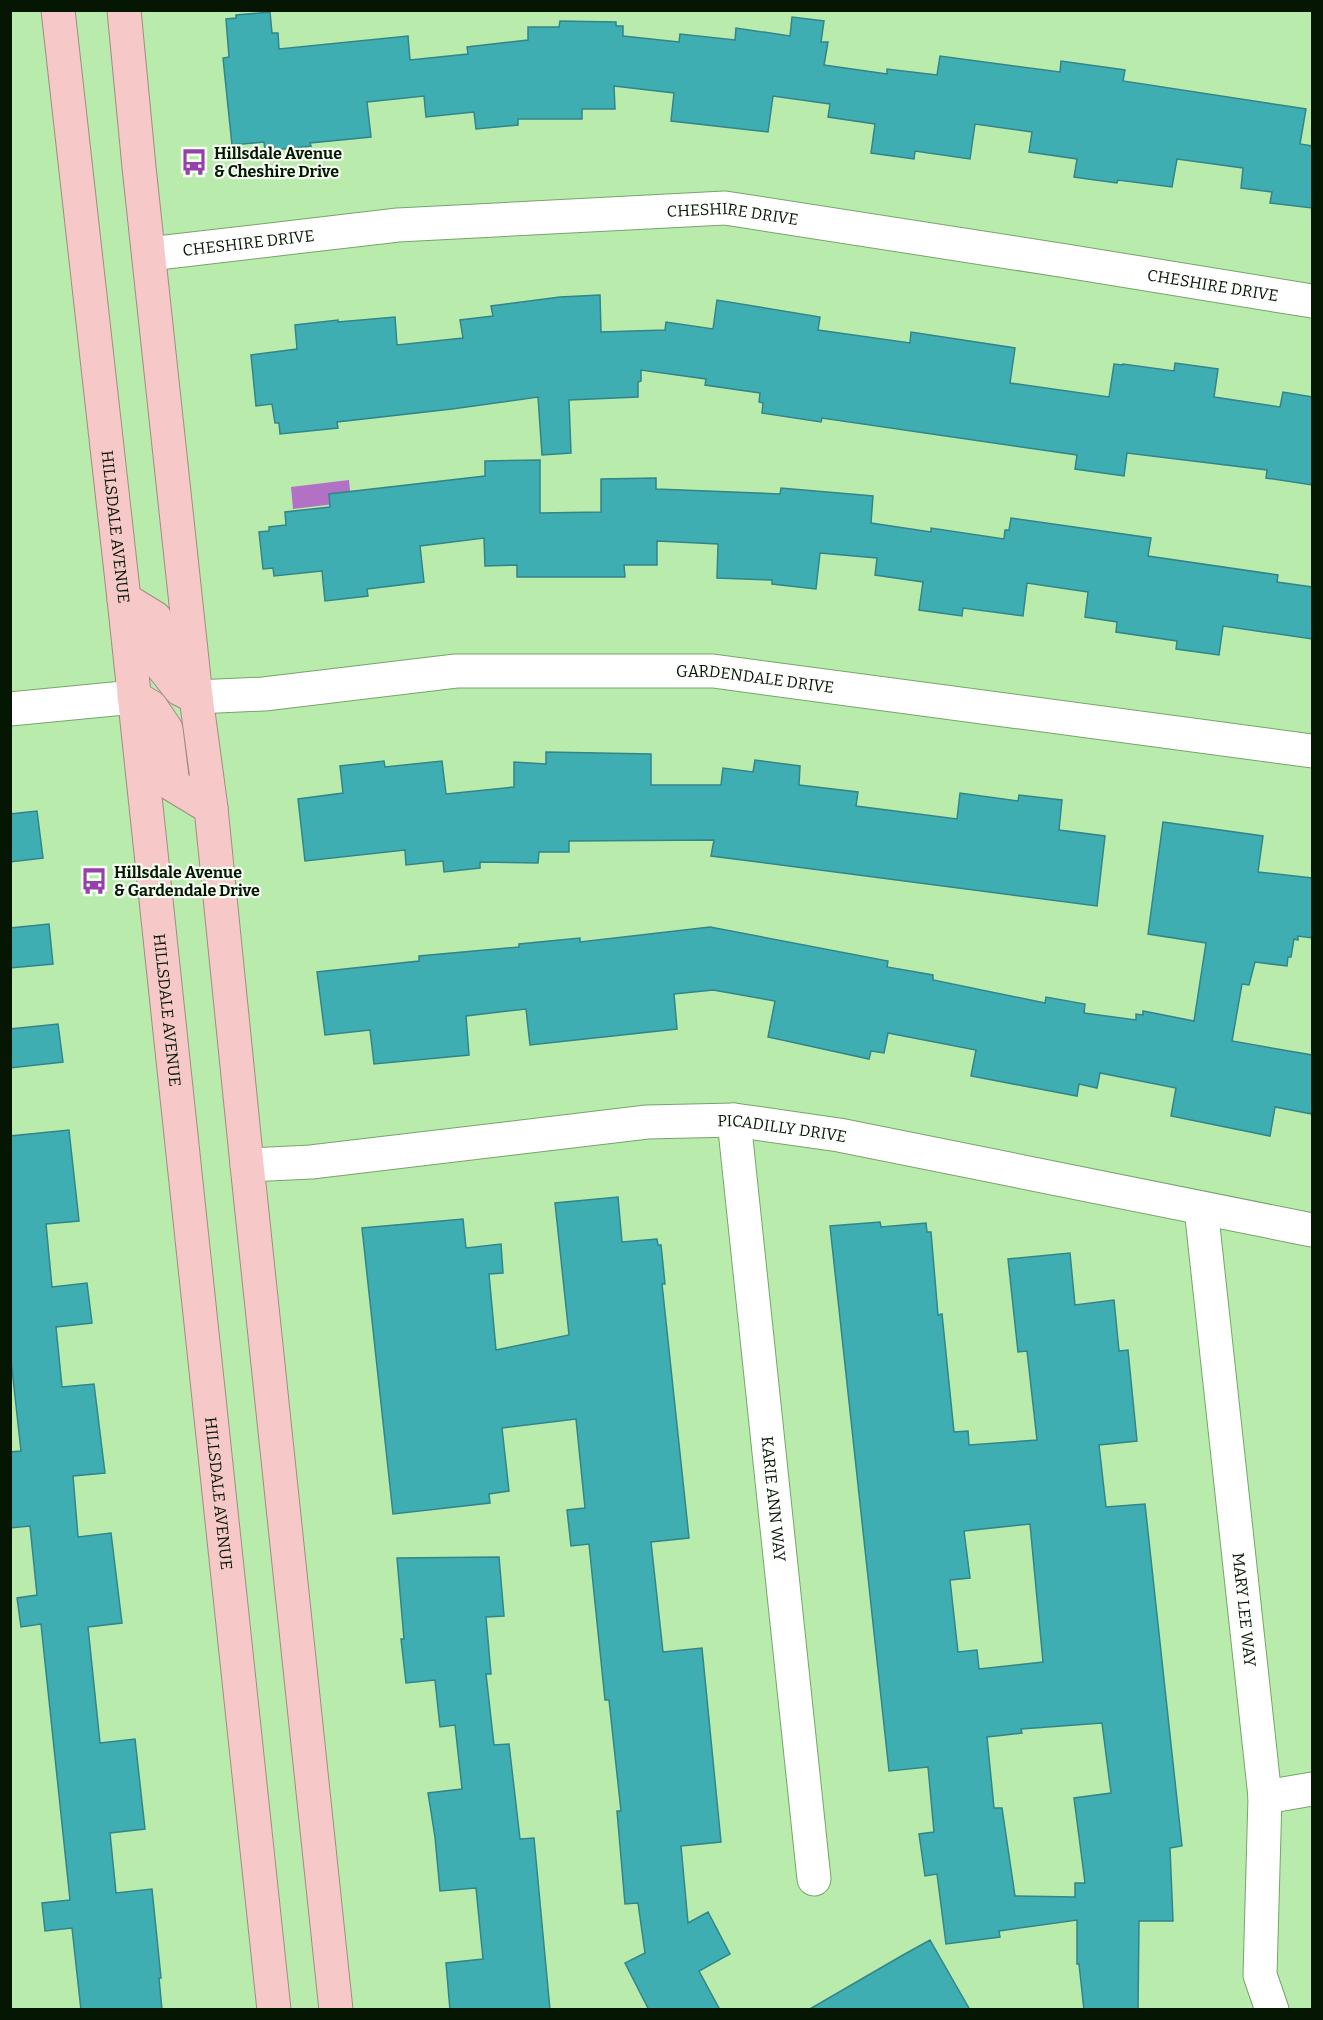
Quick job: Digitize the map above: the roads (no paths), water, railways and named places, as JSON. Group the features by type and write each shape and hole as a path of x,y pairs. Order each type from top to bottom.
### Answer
{"highway":[{"name":"HILLSDALE AVENUE","path":"58,10 124,599 274,2010"},
{"path":"128,14 149,254 196,697 211,808 336,2010"},
{"path":"124,599 155,618 160,665 180,689 196,697"},
{"path":"134,697 151,707 166,729 173,785 211,808"}],"street":[{"name":"CHESHIRE DRIVE","path":"149,254 398,225 725,208 1312,301"},
{"name":"GARDENDALE DRIVE","path":"196,697 264,694 456,671 713,671 1312,751"},
{"path":"10,709 134,697"},
{"name":"PICADILLY DRIVE","path":"247,1165 310,1161 647,1122 734,1120 839,1135 1312,1230"},
{"name":"KARIE ANN WAY","path":"734,1120 814,1879"},
{"name":"MARY LEE WAY","path":"1202,1208 1265,1797 1260,1975 1272,2010"},
{"path":"1265,1797 1312,1789"}],"place":[{"name":"Hillsdale Avenue & Cheshire Drive","path":"194,162"},
{"name":"Hillsdale Avenue & Gardendale Drive","path":"94,881"}]}
